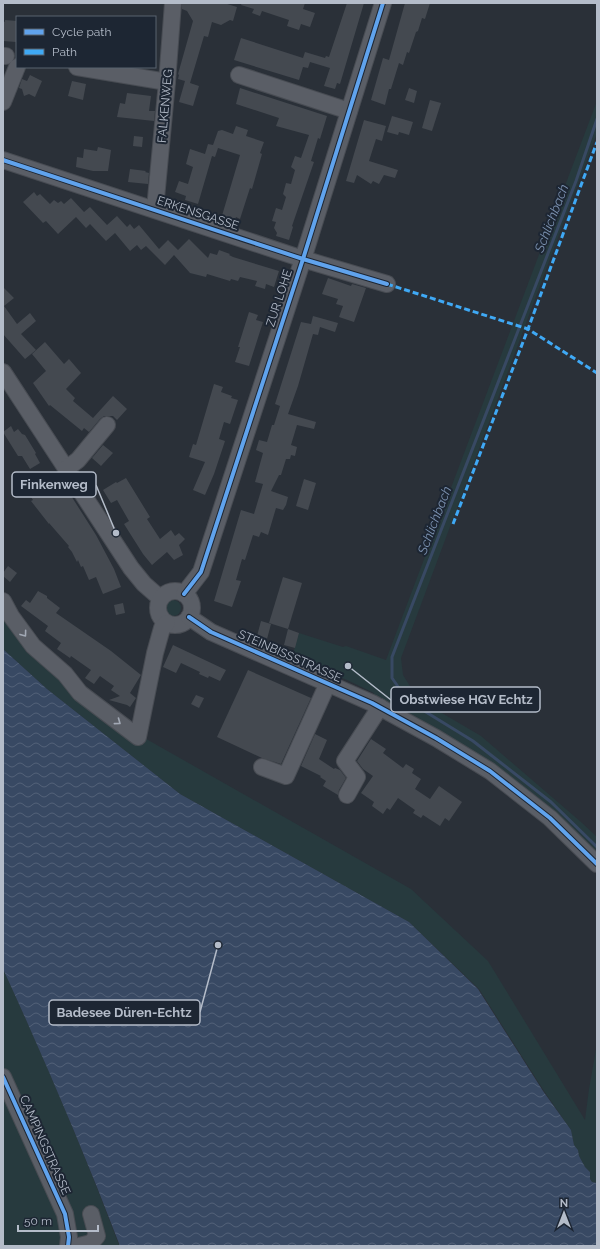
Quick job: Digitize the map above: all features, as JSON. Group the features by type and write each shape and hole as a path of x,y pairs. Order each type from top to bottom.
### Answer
{"street":[{"name":"FALKENWEG","path":"156,209 173,3"},
{"name":"ZUR LOHE","path":"184,594 201,572 303,259 383,3"},
{"path":"3,102 9,60"},
{"path":"83,68 167,82"},
{"path":"239,74 349,111"},
{"name":"ERKENSGASSE","path":"3,160 156,209 303,259 388,284"},
{"path":"3,372 131,568 144,584 160,598"},
{"path":"66,469 78,460 107,425"},
{"path":"171,591 178,591 184,594 189,598 191,604 189,617 179,624 173,625 162,619 158,612 160,598 171,591"},
{"path":"3,602 11,616 33,646 65,674 80,693 138,737 162,628 168,623"},
{"name":"STEINBISSSTRASSE","path":"189,617 211,632 380,707 436,738 490,771 550,818 597,864"},
{"path":"262,767 286,776 328,683"},
{"path":"347,795 357,777 345,761 380,707"},
{"name":"CAMPINGSTRASSE","path":"3,1077 65,1214 68,1246"},
{"path":"79,1246 91,1244 97,1236 91,1214"}],"green space":[{"path":"597,101 597,133 401,658 403,675 418,699 481,736 581,822 597,837 597,854 493,767 442,732 373,695 374,693 292,657 299,633 343,647 346,646 386,660"},
{"path":"170,600 176,600 181,605 179,614 176,616 170,616 165,611 165,605"},
{"path":"3,606 25,641 141,736 411,889 488,961 585,1120 597,1044 597,1183 592,1182 590,1179 590,1172 585,1167 579,1156 578,1150 574,1145 571,1130 544,1091 479,989 409,922 180,794 47,689 3,649"},
{"path":"3,969 64,1106 119,1245 92,1246 90,1236 73,1238 58,1182 3,1067"},
{"path":"3,1090 59,1215 62,1246 3,1246"}],"water":[{"path":"3,649 47,689 180,794 409,922 478,989 543,1091 571,1130 574,1145 578,1150 579,1156 585,1167 590,1172 590,1179 592,1182 597,1183 597,1246 120,1246 64,1106 3,969"}],"building":[{"path":"182,3 224,3 237,7 233,21 230,20 221,25 212,22 208,37 204,36 190,83 199,86 193,106 179,102 185,81 178,79 178,74 193,21 187,11 182,9"},
{"path":"242,3 305,3 303,9 315,13 310,27 301,24 299,30 287,26 289,20 262,11 260,16 252,13 254,9 241,5"},
{"path":"347,3 364,3 340,84 337,83 335,89 324,86 330,68 310,62 308,68 303,67 299,80 234,60 241,38 303,58 305,52 325,58 326,56 329,57"},
{"path":"405,3 430,3 425,19 422,18 403,65 399,63 391,89 389,89 385,105 371,100 383,58 389,60"},
{"path":"5,20 16,21 16,42 3,41 3,21 5,22"},
{"path":"30,75 42,81 35,97 29,94 24,96 22,89 19,88 22,79 27,81"},
{"path":"72,81 86,84 83,100 68,96"},
{"path":"240,88 327,116 320,139 318,138 311,161 314,162 292,226 289,240 276,236 277,233 274,228 276,222 272,221 276,208 282,210 286,197 283,194 286,183 291,184 295,170 291,167 295,156 301,158 309,135 276,126 279,118 236,104"},
{"path":"409,88 417,91 414,103 405,100"},
{"path":"127,93 151,96 149,111 155,111 154,121 117,117 120,103 125,104"},
{"path":"430,100 441,103 432,131 422,128"},
{"path":"392,116 413,122 409,135 399,132 398,135 387,132"},
{"path":"364,120 386,126 382,141 376,139 369,161 398,170 395,178 384,175 379,184 373,181 371,184 357,175 354,183 346,181"},
{"path":"236,126 248,130 246,136 264,142 252,189 250,188 240,219 236,217 234,223 221,219 240,155 218,148 215,157 212,156 198,204 185,200 186,196 175,192 179,181 188,184 193,167 186,164 190,149 205,154 208,144 213,145 218,131 222,130 233,134"},
{"path":"134,136 143,137 142,147 133,146"},
{"path":"98,147 111,150 108,171 93,171 76,167 77,157 83,158 84,149 97,151"},
{"path":"130,169 146,171 145,172 149,173 148,184 128,182"},
{"path":"34,192 37,196 40,194 50,204 54,200 58,203 61,201 64,204 71,198 84,212 90,207 107,225 117,216 127,227 130,224 134,229 139,225 159,249 168,240 178,250 189,239 208,258 210,253 217,255 219,250 230,254 229,255 233,257 279,271 274,287 266,284 265,289 255,286 257,281 240,277 238,281 231,279 230,281 207,274 206,277 190,273 174,255 165,265 146,246 141,250 137,245 130,251 115,233 106,241 90,224 86,228 76,217 58,234 46,221 43,223 23,202"},
{"path":"328,278 351,286 352,284 366,288 354,322 339,317 343,306 336,304 338,299 322,294"},
{"path":"3,287 14,298 4,306 17,324 30,313 36,321 21,334 36,350 25,359 3,334"},
{"path":"249,312 258,315 256,320 263,322 249,366 235,362"},
{"path":"313,316 338,323 335,332 320,327 318,335 313,334 288,414 316,422 314,429 297,425 291,445 297,447 295,456 291,455 290,459 286,459 281,475 279,475 271,491 288,497 286,505 283,510 276,508 268,535 261,532 259,537 253,535 245,560 242,559 236,580 241,581 232,607 214,601 241,510 254,514 263,484 255,482 263,453 256,450 259,440 267,442 272,425 274,425 280,406 275,404 301,322 311,324"},
{"path":"45,342 64,364 69,359 81,373 66,389 75,398 73,401 93,418 113,396 127,409 117,420 113,416 104,416 89,432 84,428 82,431 50,405 49,406 33,383 46,371 32,354"},
{"path":"214,384 223,387 221,392 238,400 230,424 224,422 219,439 225,441 205,495 193,490 205,462 189,457 193,444 196,445"},
{"path":"11,426 14,432 18,429 25,435 36,453 35,454 40,463 30,469 22,456 18,456 3,432"},
{"path":"103,445 113,453 101,466 92,458"},
{"path":"126,478 150,517 147,519 160,539 171,530 175,536 179,533 185,539 179,545 183,555 174,560 167,552 152,565 143,554 124,524 129,521 117,500 111,503 103,490"},
{"path":"304,479 316,483 308,510 296,506"},
{"path":"61,480 96,535 114,569 121,587 103,594 96,577 89,580 83,566 81,567 78,560 77,562 68,547 69,546 31,501 33,500 29,494 40,487 43,491"},
{"path":"8,566 17,573 10,582 3,576 3,573"},
{"path":"283,577 302,583 288,629 269,623"},
{"path":"38,591 47,596 47,598 60,608 56,613 111,651 141,675 130,693 136,698 130,707 109,700 120,696 111,690 114,686 100,676 94,684 85,678 91,670 71,656 70,658 57,649 61,643 45,631 48,626 21,606 26,600 30,603"},
{"path":"123,603 125,613 116,615 114,605"},
{"path":"261,621 271,624 267,639 257,636"},
{"path":"288,629 299,633 295,648 284,645"},
{"path":"173,645 226,670 220,681 209,676 208,678 199,674 200,672 181,663 176,673 163,667"},
{"path":"248,670 311,698 281,764 262,758 217,737"},
{"path":"196,695 204,698 199,708 191,704"},
{"path":"315,734 327,740 319,759 334,769 340,770 346,778 339,790 338,795 323,786 326,781 320,777 321,776 301,766"},
{"path":"371,739 386,749 383,753 403,768 406,764 414,769 412,773 421,779 415,789 430,799 439,786 462,802 449,821 445,818 440,826 423,815 421,818 413,813 415,810 398,798 390,810 387,808 383,814 372,806 374,802 361,793 373,776 363,769 357,761"}],"waterway":[{"name":"Schlichbach","path":"597,119 576,181 392,657 392,678 408,701 473,741 551,802 597,847"}],"marked path":[{"path":"453,524 528,329 597,142"},
{"path":"387,284 528,329 597,373"}],"cycle path":[{"path":"184,594 201,572 303,259 383,3"},
{"path":"3,160 303,259 387,284"},
{"path":"189,617 211,632 372,703 436,738 490,771 550,818 597,864"},
{"path":"3,1077 65,1214 69,1237 68,1246"}],"place":[{"name":"Finkenweg","path":"116,533"},
{"name":"Obstwiese HGV Echtz","path":"348,666"},
{"name":"Badesee Düren-Echtz","path":"218,945"}]}
